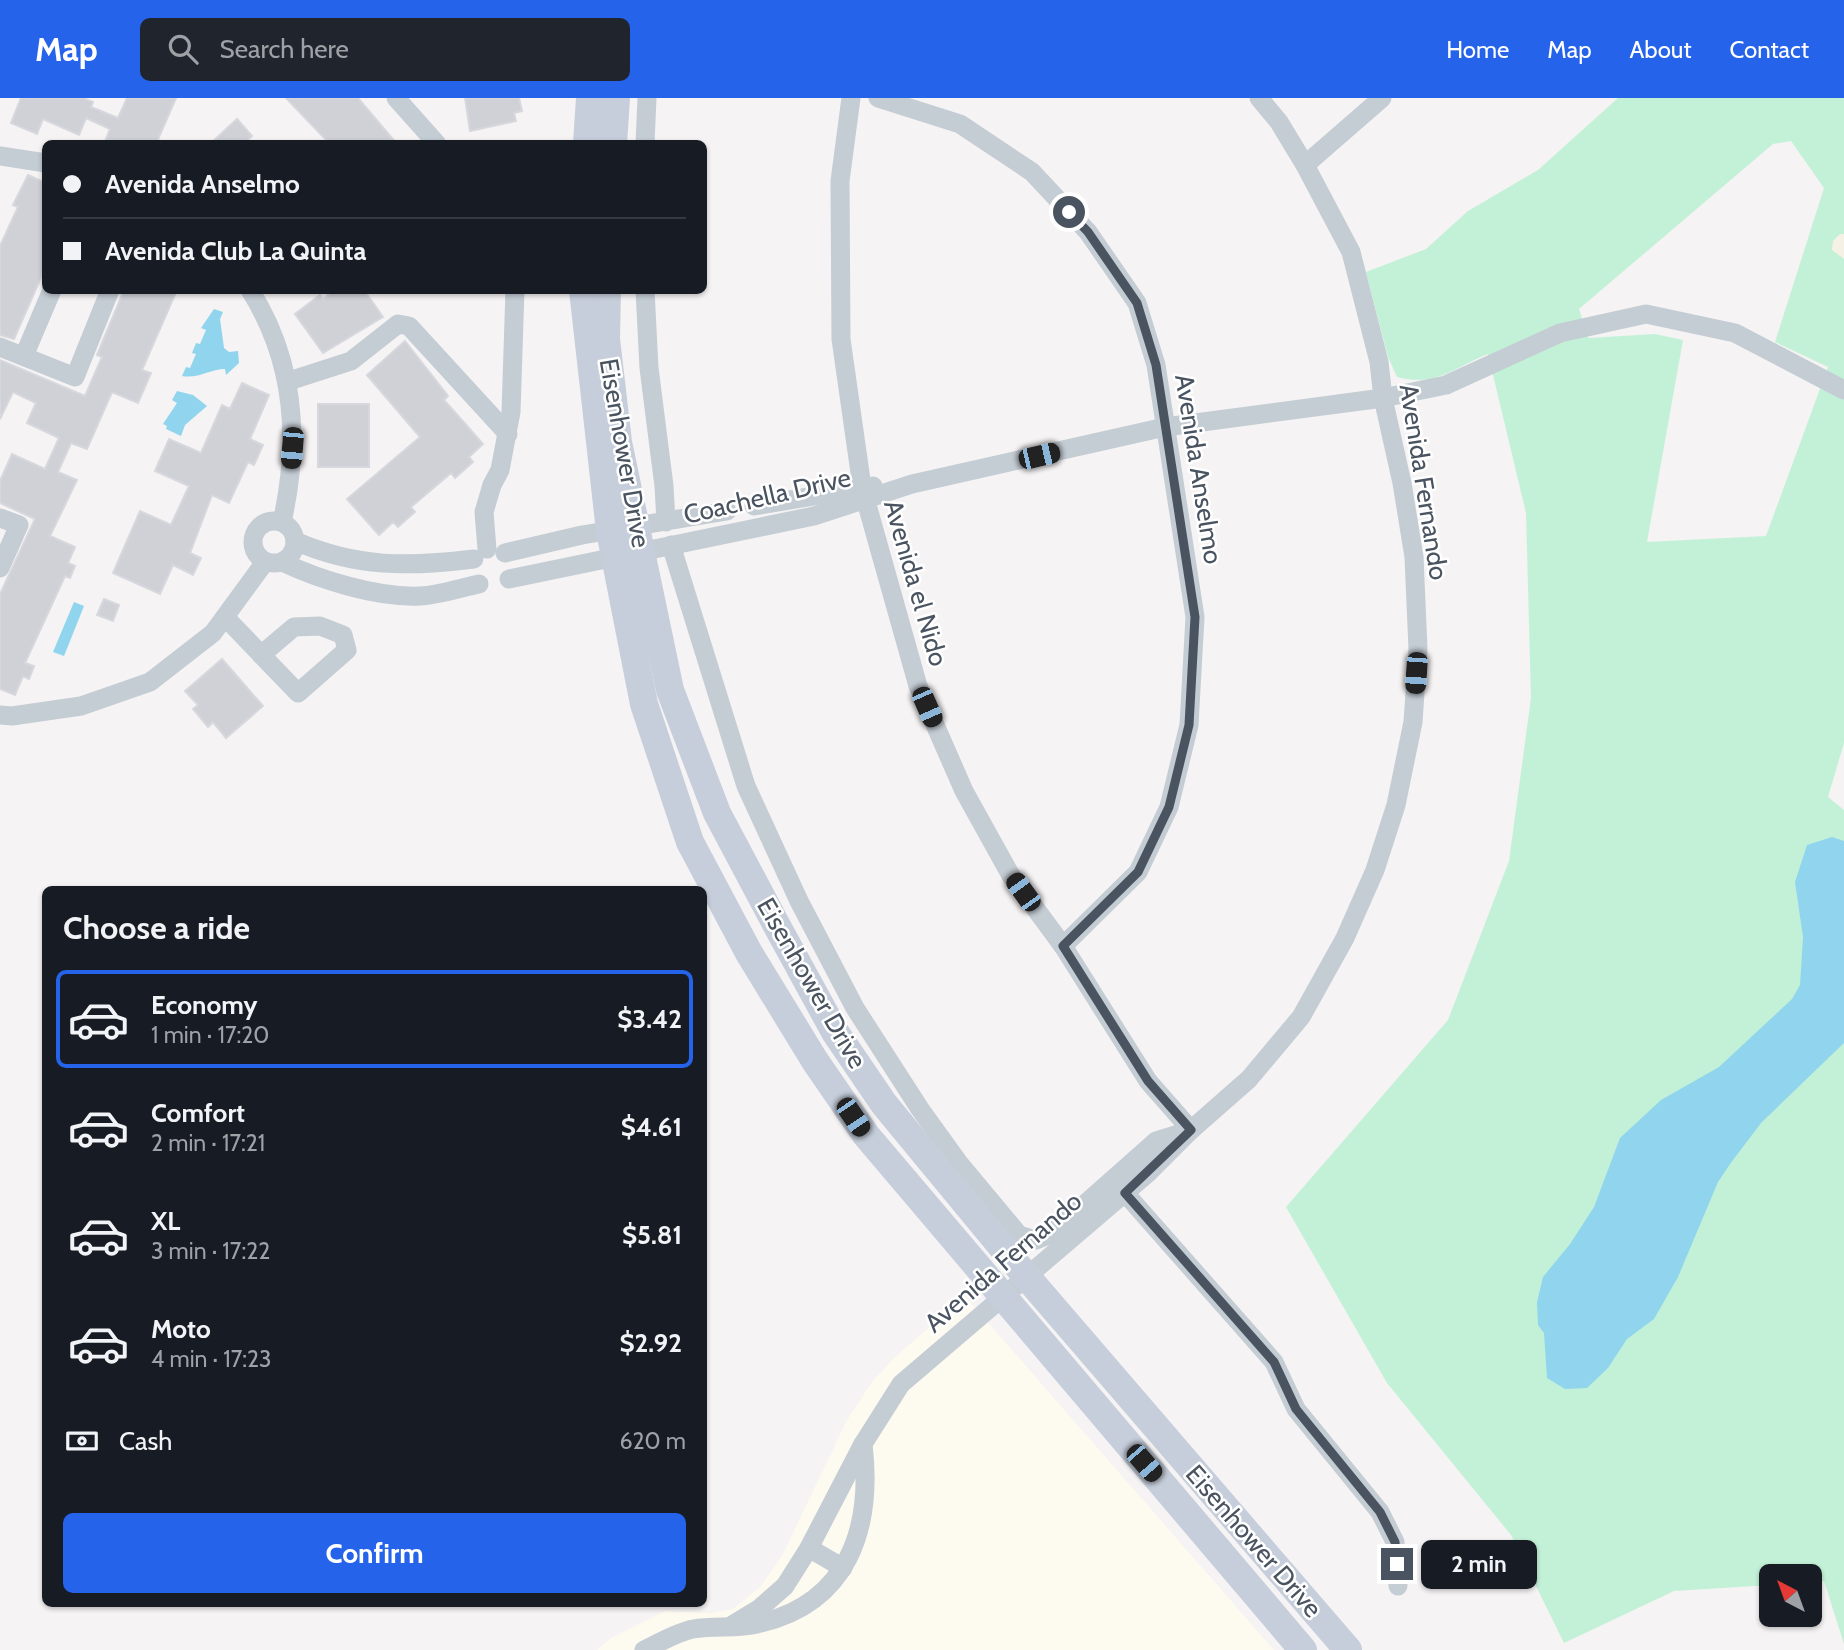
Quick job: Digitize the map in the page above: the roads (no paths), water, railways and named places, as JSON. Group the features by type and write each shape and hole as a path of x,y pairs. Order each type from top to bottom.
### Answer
{"main road":[{"path":"587,140 590,98"},
{"path":"613,140 616,98"},
{"name":"Eisenhower Drive","path":"583,294 583,310 625,541 670,690 717,813 835,1032 884,1104 1026,1276 1348,1650"},
{"name":"Eisenhower Drive","path":"607,294 606,340 644,704 690,842 749,953 815,1061 866,1135 1303,1650"}],"street":[{"path":"397,98 434,140"},
{"path":"645,140 647,98"},
{"name":"Avenida el Nido","path":"851,98 840,181 841,339 863,493 918,686 964,791 1010,874 1063,946 1148,1081 1191,1130"},
{"name":"Avenida Anselmo","path":"878,98 960,124 1032,172 1088,232 1137,303 1156,365 1195,617 1189,725 1169,807 1138,872 1063,946"},
{"name":"Avenida Fernando","path":"732,1625 760,1608 785,1586 809,1548 863,1444 901,1384 1125,1193 1249,1079 1301,1017 1345,938 1375,870 1396,805 1413,722 1418,649 1414,556 1402,482 1383,398 1379,362 1351,252 1305,165 1279,122 1259,98"},
{"path":"1305,165 1382,98"},
{"path":"0,156 42,162"},
{"path":"24,356 50,294"},
{"path":"0,347 75,377 108,294"},
{"path":"253,294 289,381 294,424 288,497 282,522"},
{"path":"489,553 484,512 492,485 500,470 508,434 515,294"},
{"name":"Eisenhower Drive","path":"645,294 649,368 666,522"},
{"name":"Coachella Drive","path":"754,506 863,493 912,484 1165,427 1383,398 1446,385 1560,333 1646,314 1735,333 1844,390"},
{"path":"289,381 351,361 398,324 410,326 508,434"},
{"name":"Coachella Drive","path":"295,541 320,552 375,565 427,565 489,553 625,541 671,545 814,516 863,493"},
{"name":"Coachella Drive","path":"274,562 336,583 419,596 479,584 495,588 509,579 625,541 666,522 727,511"},
{"path":"0,517 19,525 0,568"},
{"path":"0,715 12,716 81,706 150,682 213,633 274,562 292,554 295,541 291,530 282,522 267,522 253,538 255,552 274,562"},
{"name":"Eisenhower Drive","path":"671,545 746,786 799,901 855,1008 920,1108 959,1163 1019,1235"},
{"path":"489,553 511,562 509,579"},
{"path":"479,584 472,569 489,553"},
{"path":"225,617 261,655"},
{"name":"Avenida Fernando","path":"1019,1235 1036,1240 1051,1234 1156,1141 1191,1130"},
{"path":"1125,1193 1274,1362 1296,1409 1380,1512 1395,1542 1398,1586"},
{"name":"Avenida Fernando","path":"644,1650 690,1629 755,1625 809,1605 844,1568 854,1545 867,1477 863,1444"},
{"path":"809,1548 844,1568"}],"water":[{"path":"214,309 223,312 220,319 224,348 229,352 238,351 239,363 226,375 225,369 182,376 186,367 190,368 196,354 192,353 196,343 200,344 206,330 201,328"},
{"path":"177,391 193,395 207,406 185,425 181,436 166,429 167,426 163,424 177,403 172,400"},
{"path":"74,602 84,606 64,656 53,652"},
{"path":"1832,837 1844,841 1844,1043 1761,1123 1730,1164 1718,1182 1678,1277 1654,1319 1627,1339 1608,1368 1587,1388 1565,1389 1547,1378 1544,1333 1538,1325 1537,1302 1543,1277 1570,1244 1594,1207 1620,1138 1661,1100 1719,1067 1792,999 1800,985 1803,937 1795,882 1807,845"}]}
